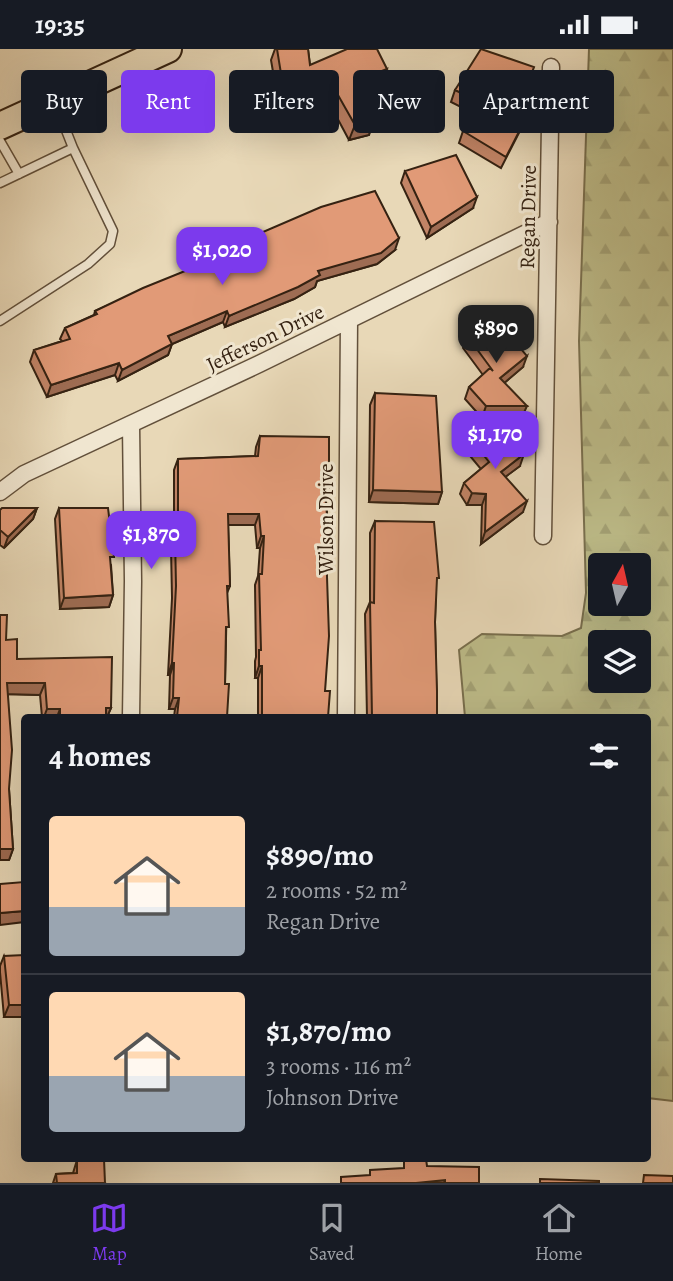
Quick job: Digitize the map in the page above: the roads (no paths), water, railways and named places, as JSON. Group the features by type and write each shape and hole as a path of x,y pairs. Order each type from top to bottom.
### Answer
{"main road":[{"path":"107,77 168,49"},
{"path":"0,126 21,116"}],"street":[{"name":"Regan Drive","path":"543,536 551,67"},
{"name":"Jefferson Drive","path":"0,492 24,474 131,425 549,222"},
{"name":"Wilson Drive","path":"346,714 349,320"},
{"path":"131,425 131,714"}],"lane":[{"path":"0,321 88,264 110,244 113,231 67,133"},
{"path":"0,141 19,174"},
{"path":"0,183 73,148"}]}
